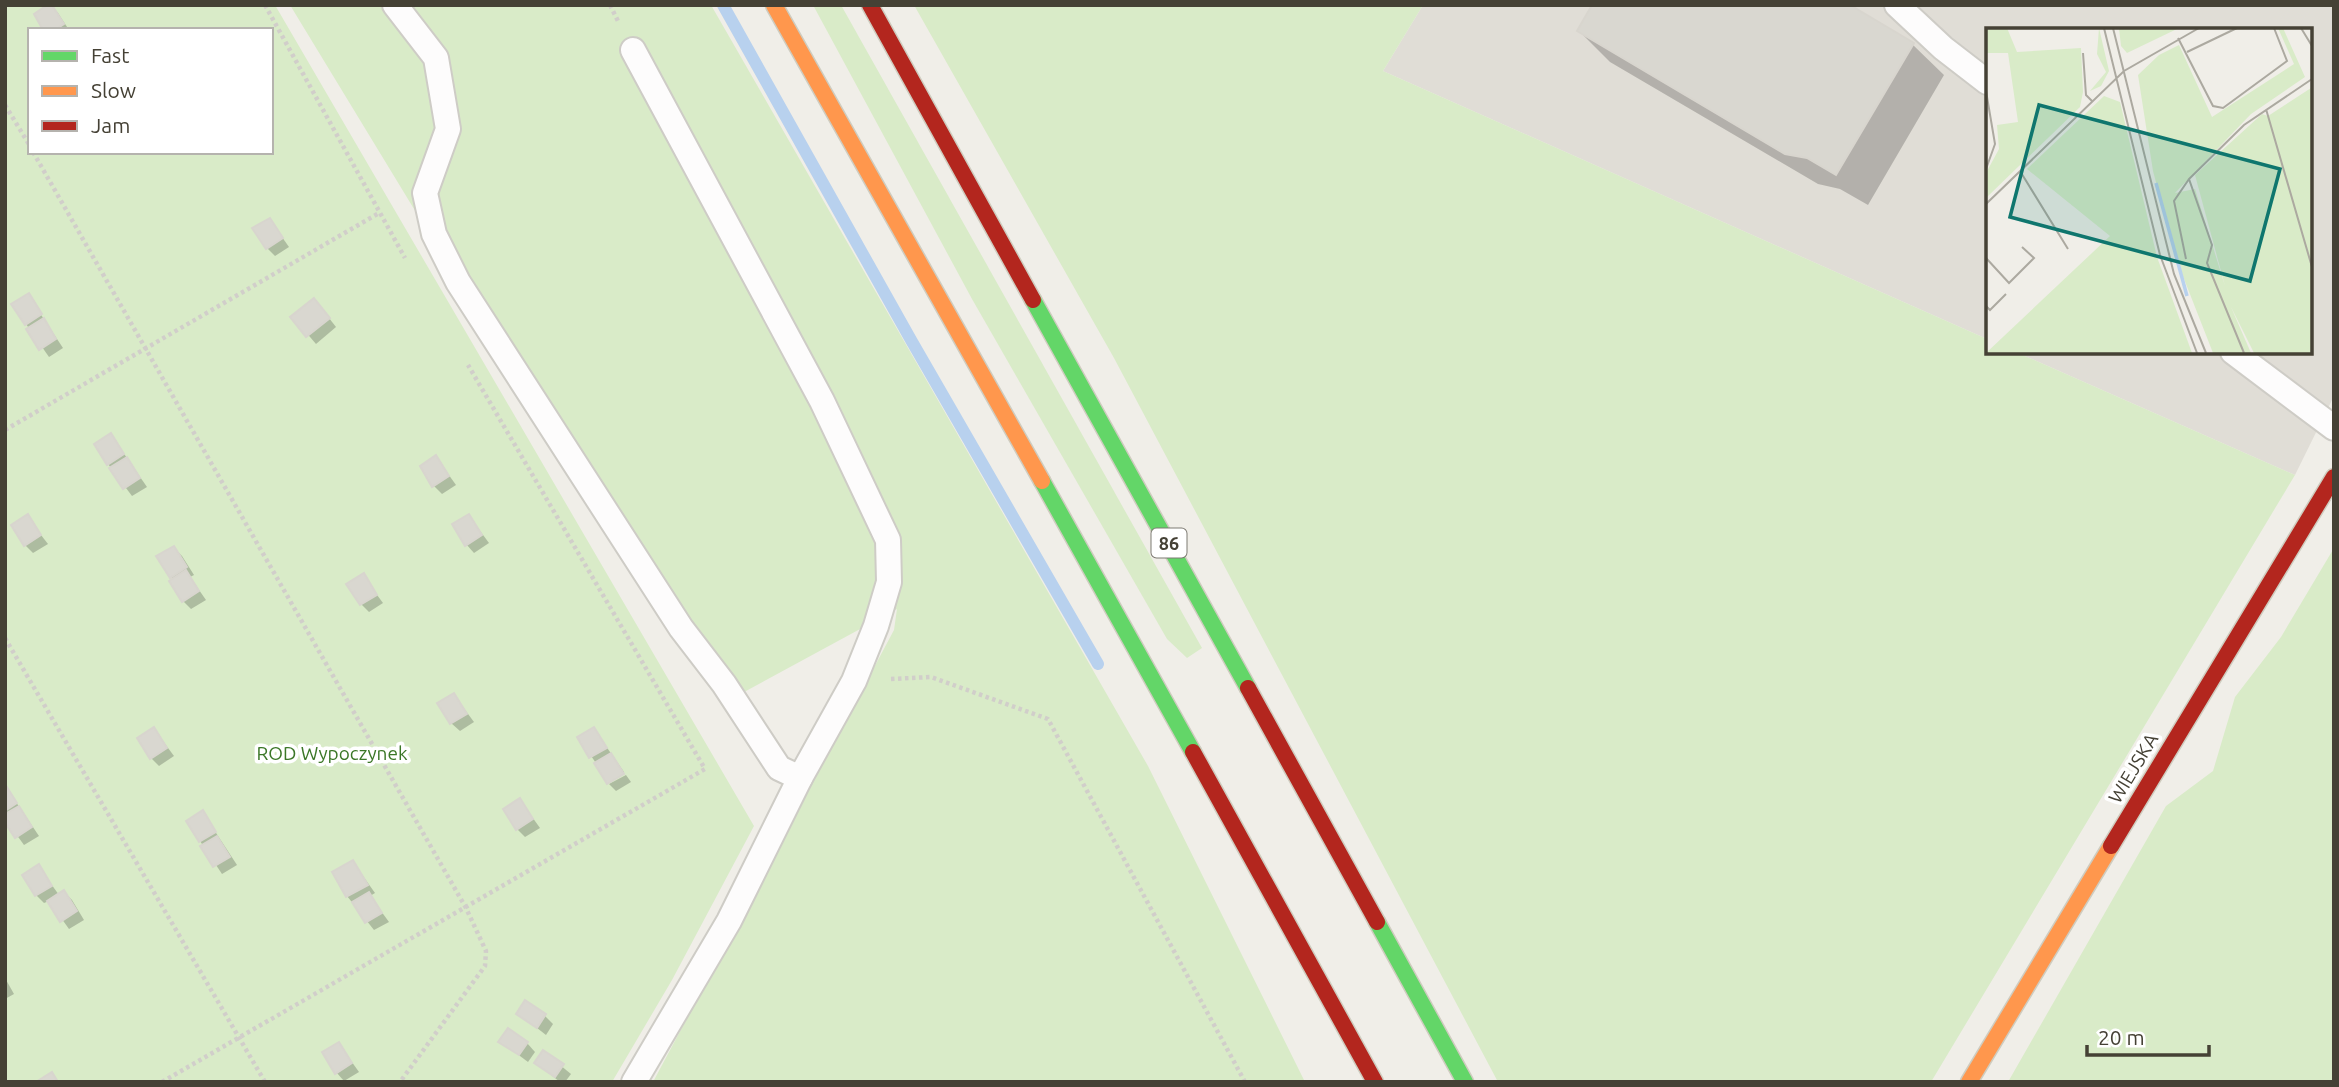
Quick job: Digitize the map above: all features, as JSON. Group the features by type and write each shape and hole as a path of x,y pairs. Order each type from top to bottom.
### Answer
{"main road":[{"path":"774,5 1144,663 1375,1082"},
{"name":"86","path":"870,5 1465,1082"},
{"name":"WIEJSKA","path":"1969,1082 2334,477"}],"lane":[{"path":"395,5 436,58 448,129 425,193 434,234 458,282 681,628 724,684 779,768 800,778"},
{"path":"1897,5 1986,81"},
{"path":"634,50 822,401 888,540 889,582 854,681 800,778 729,921 634,1082"},
{"path":"2236,354 2334,428"}],"path":[{"path":"265,5 407,260"},
{"path":"5,105 28,143"},
{"path":"34,154 149,349 466,908 486,951 485,966 400,1082"},
{"path":"5,430 149,349 379,213"},
{"path":"162,1082 705,769 462,355"},
{"path":"5,638 265,1082"},
{"path":"854,681 931,677 1048,719 1245,1082"}],"shaded area":[{"path":"1423,5 2334,5 2334,396 2295,475 2021,354 2311,354 2311,28 1986,28 1986,339 1383,71"}],"green space":[{"name":"ROD Wypoczynek","path":"5,5 275,5 754,826 672,980 612,1082 5,1082"},
{"path":"290,5 711,5 1148,766 1305,1082 653,1082 894,630 897,609 722,704 656,607"},
{"path":"813,5 841,5 1202,648 1187,658 1167,639 972,299"},
{"path":"914,5 1423,5 1383,71 1986,339 1986,354 2021,354 2295,475 1931,1082 1498,1082 1114,358"},
{"path":"2334,548 2334,1082 2008,1082 2166,806 2213,771 2235,697 2281,637"}],"building":[{"path":"47,5 52,5 64,24 58,28 42,28 34,14"},
{"path":"1592,5 1850,5 1914,43 1836,175 1807,158 1785,154 1577,31"},
{"path":"270,218 283,238 266,249 252,228"},
{"path":"29,293 42,314 25,325 11,304"},
{"path":"314,298 330,318 306,337 290,317"},
{"path":"44,318 56,339 39,350 26,329"},
{"path":"111,433 124,454 107,465 94,444"},
{"path":"436,455 449,476 432,487 420,466"},
{"path":"127,457 140,478 123,489 109,468"},
{"path":"28,514 41,535 24,546 11,525"},
{"path":"469,514 482,535 465,546 452,524"},
{"path":"174,546 187,567 170,578 156,556"},
{"path":"186,570 199,591 182,602 169,581"},
{"path":"364,573 377,595 360,605 346,584"},
{"path":"454,693 467,714 450,724 437,703"},
{"path":"154,727 167,748 150,759 137,738"},
{"path":"594,727 607,748 589,758 577,737"},
{"path":"611,753 624,774 607,784 594,763"},
{"path":"5,784 17,803 5,811"},
{"path":"520,798 533,819 516,830 503,809"},
{"path":"19,806 32,827 15,838 5,823 5,814"},
{"path":"203,810 216,832 199,842 186,821"},
{"path":"217,836 230,857 213,867 200,846"},
{"path":"353,860 368,885 346,897 332,872"},
{"path":"39,864 52,886 35,896 22,875"},
{"path":"64,890 77,911 60,922 47,901"},
{"path":"369,892 382,913 365,923 352,902"},
{"path":"525,1000 546,1014 537,1028 516,1014"},
{"path":"508,1028 528,1042 519,1055 498,1042"},
{"path":"339,1042 352,1063 335,1074 322,1052"},
{"path":"543,1050 564,1064 555,1077 534,1063"},
{"path":"52,1072 58,1082 36,1082"}],"waterway":[{"path":"723,5 911,340 1098,664"}],"traffic: fast":[{"path":"1033,300 1248,688"},
{"path":"1042,481 1193,752"},
{"path":"1377,922 1465,1082"}],"traffic: slow":[{"path":"774,5 1042,481"},
{"path":"1969,1082 2111,846"}],"traffic: jam":[{"path":"870,5 1033,300"},
{"path":"2111,846 2334,477"},
{"path":"1248,688 1377,922"},
{"path":"1193,752 1375,1082"}]}
